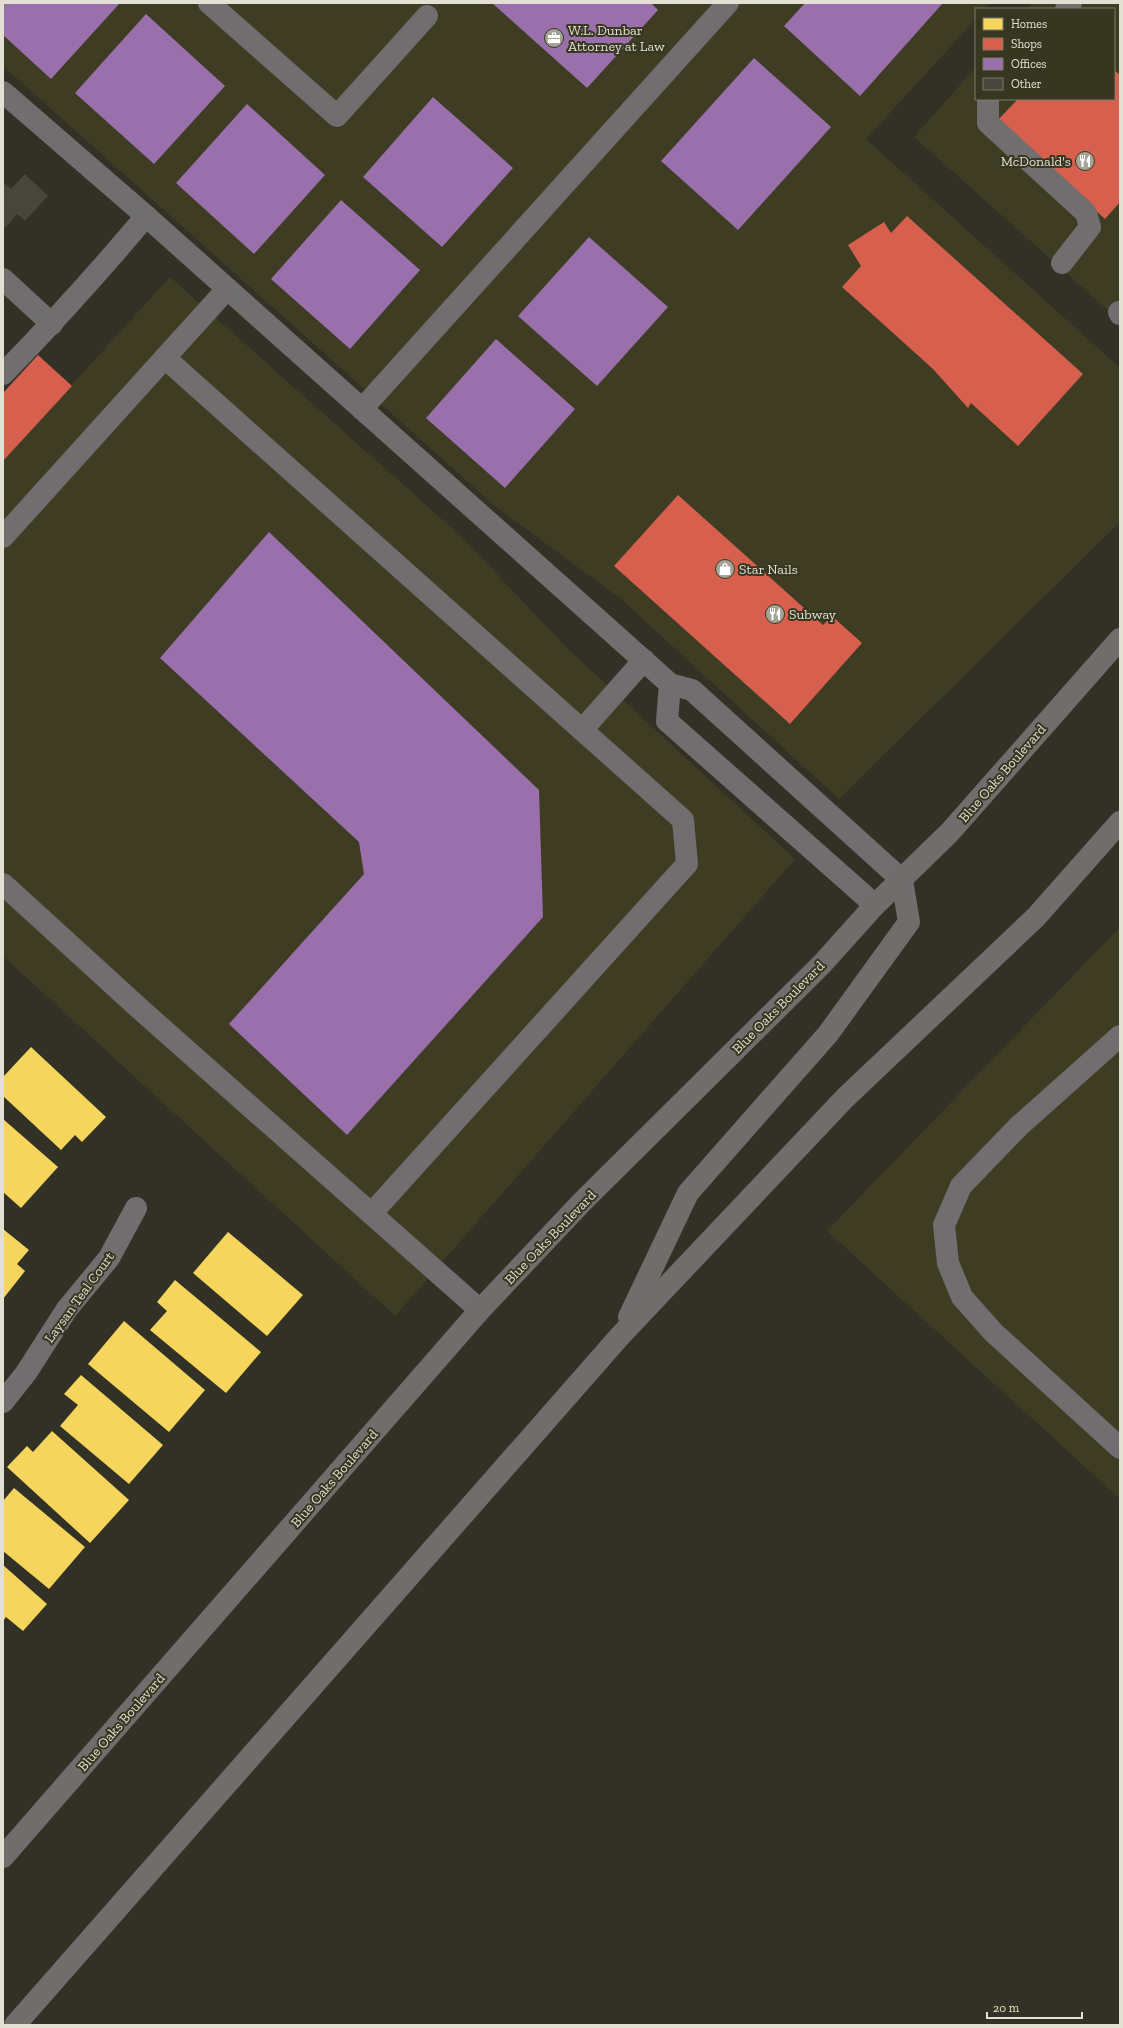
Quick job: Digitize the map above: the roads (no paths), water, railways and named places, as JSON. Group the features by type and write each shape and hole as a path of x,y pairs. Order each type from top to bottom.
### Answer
{"main road":[{"name":"Blue Oaks Boulevard","path":"3,1857 480,1310 582,1202 822,964 875,905 950,832 1120,639"},
{"path":"15,2025 620,1336 845,1098 1036,916 1120,822"},
{"path":"620,1336 688,1192 828,1034 909,922 902,880"}],"street":[{"path":"209,3 337,116 427,16"},
{"path":"362,409 728,3"},
{"path":"3,92 146,216 226,290 362,409 670,684 692,690 902,880"},
{"path":"988,100 988,123 1086,213 1090,227 1062,263"},
{"path":"3,374 52,324 109,261 146,216"},
{"path":"3,279 52,324"},
{"path":"3,537 226,290"},
{"path":"166,358 683,820 688,864 372,1213"},
{"path":"582,730 644,660"},
{"path":"670,684 668,721 875,905"},
{"path":"3,884 140,1009 480,1310"},
{"path":"1120,1036 1019,1126 961,1186 944,1225 948,1263 962,1297 993,1332 1120,1448"},
{"name":"Laysan Teal Court","path":"3,1402 26,1373 67,1309 109,1258 136,1208"}],"place":[{"name":"W.L. Dunbar Attorney at Law","path":"554,38"},
{"name":"McDonald's","path":"1085,161"},
{"name":"Star Nails","path":"725,569"},
{"name":"Subway","path":"775,614"}]}
